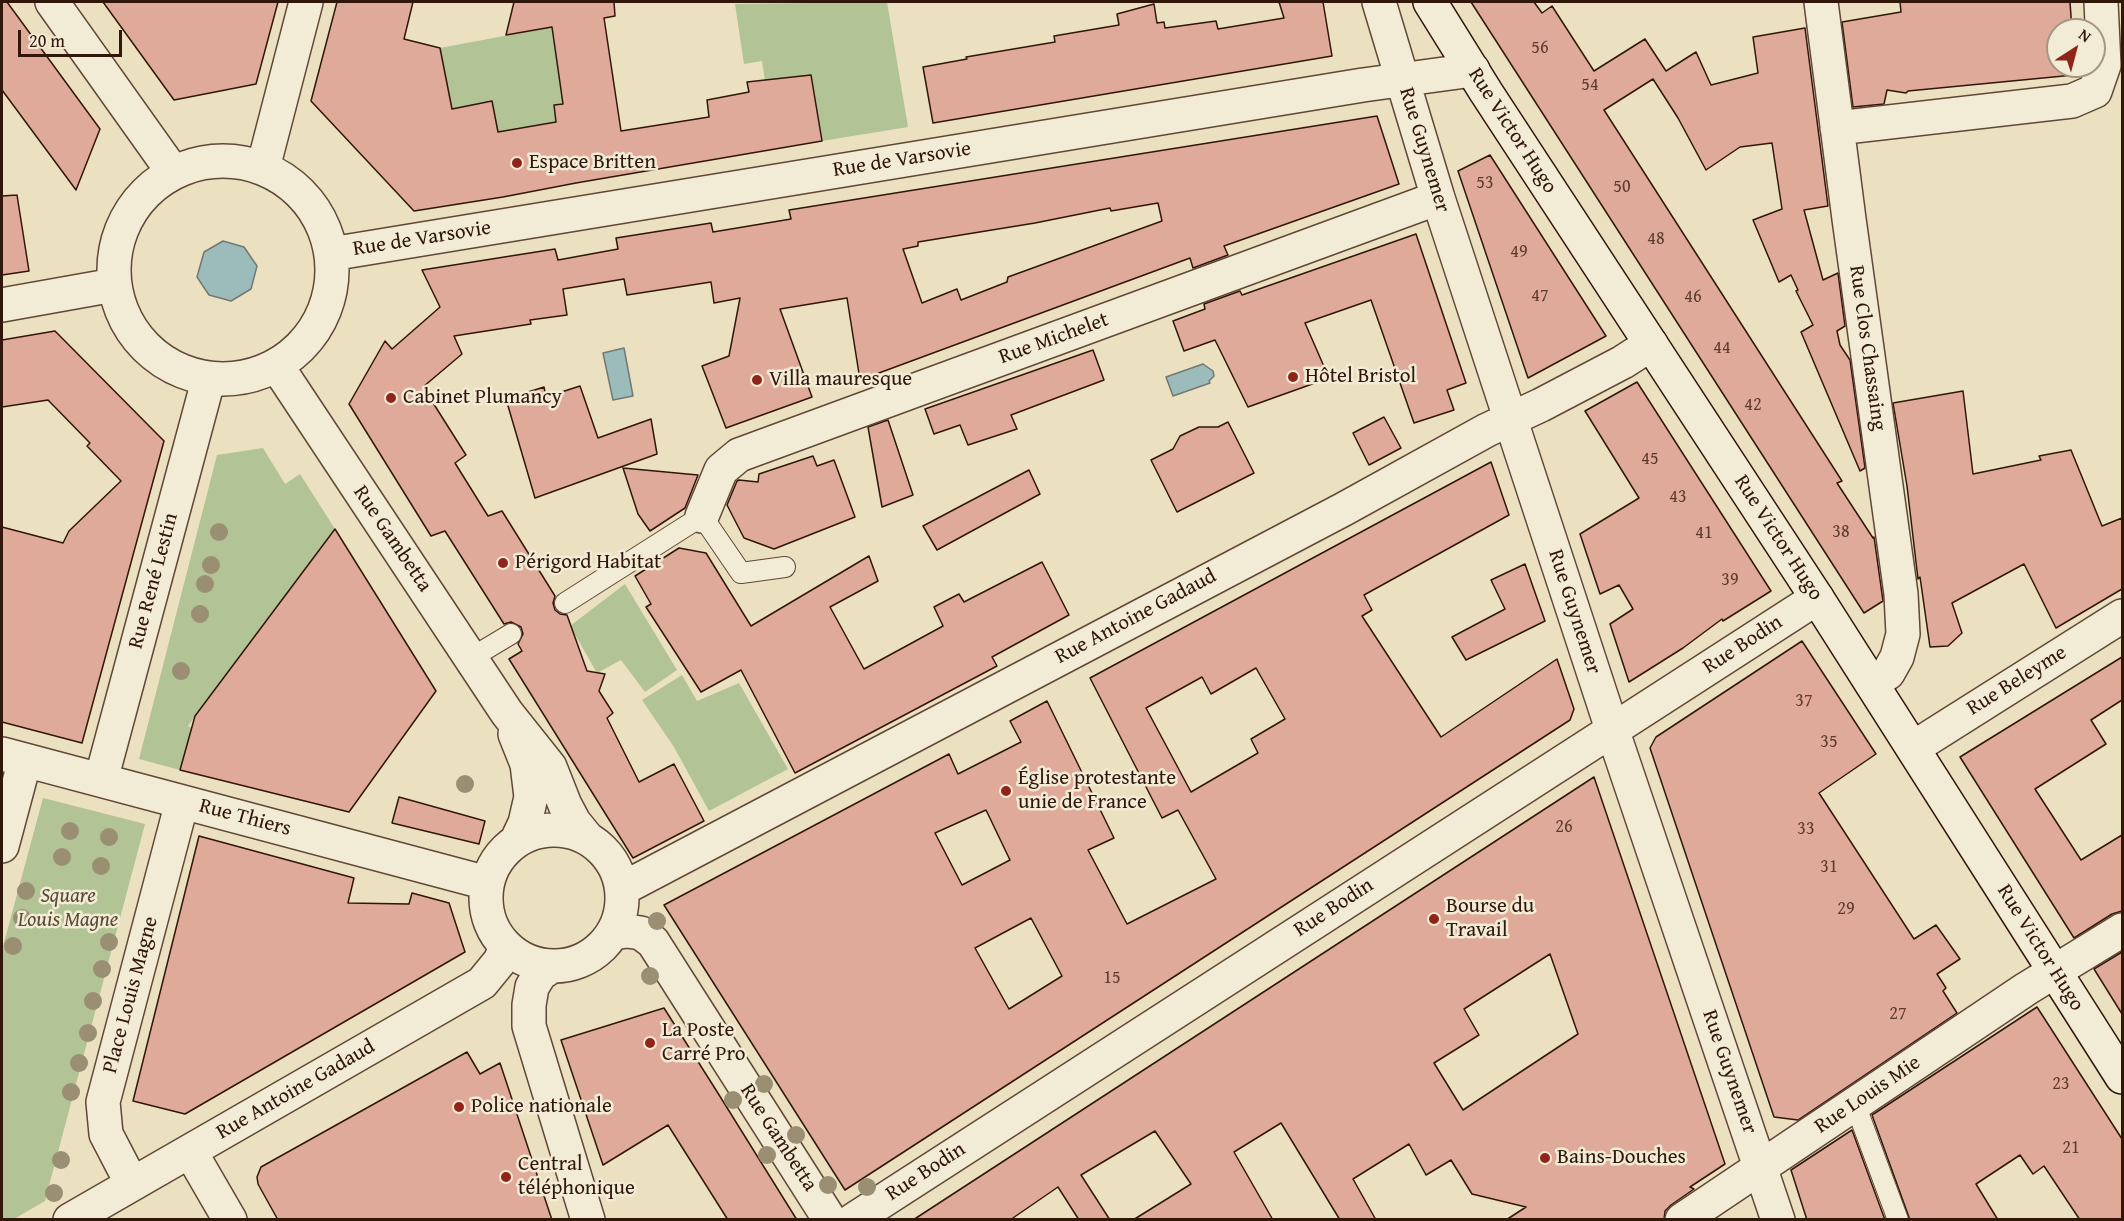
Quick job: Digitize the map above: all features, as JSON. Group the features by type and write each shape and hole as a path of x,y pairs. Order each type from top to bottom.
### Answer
{"street":[{"path":"52,2 173,172"},
{"path":"263,168 306,2"},
{"name":"Rue Guynemer","path":"1378,2 1438,198 1612,729 1778,1220"},
{"name":"Rue Victor Hugo","path":"1430,2 1817,598 2122,1077"},
{"name":"Rue Clos Chassaing","path":"1821,2 1901,594 1903,634 1897,657 1888,673 1872,684"},
{"path":"1837,128 2072,101 2095,91 2104,65 2101,2"},
{"name":"Rue de Varsovie","path":"332,254 1401,79 1473,70"},
{"path":"233,161 263,168 288,182 309,202 323,227 332,254 331,286 322,316 305,343 283,363 256,375 229,380 201,380 171,366 144,346 124,318 114,285 115,252 126,219 146,192 173,172 202,162 233,161"},
{"name":"Rue Michelet","path":"702,516 721,470 739,455 1438,198"},
{"path":"2,306 114,285"},
{"name":"Rue Antoine Gadaud","path":"622,889 1623,362 1651,344"},
{"name":"Rue Gambetta","path":"277,366 507,713 550,767 565,805 574,822 587,838"},
{"name":"Rue René Lestin","path":"101,780 208,381"},
{"name":"Rue Bodin","path":"853,1220 1817,598"},
{"name":"Rue Beleyme","path":"1913,748 2122,616"},
{"name":"Rue Gambetta","path":"507,713 527,764 531,797 525,823 517,840"},
{"path":"2,846 13,757"},
{"name":"Rue Thiers","path":"13,757 488,883"},
{"name":"Place Louis Magne","path":"132,1184 106,1134 103,1102 182,802"},
{"path":"570,831 587,838 604,852 616,869 622,889 621,912 613,933 602,947 570,964 552,966 534,963 518,955 504,944 492,926 486,905 488,883 493,866 504,851 517,840 534,832 570,831"},
{"name":"Rue Louis Mie","path":"1683,1220 2054,971 2122,930"},
{"name":"Rue Gambetta","path":"613,933 627,931 641,933 653,942 830,1220"},
{"name":"Rue Antoine Gadaud","path":"70,1220 482,983 500,962 505,949 504,944"},
{"path":"552,966 540,974 532,987 529,1026 588,1220"},
{"path":"190,1151 230,1220"}],"lane":[{"path":"565,603 702,516 741,573 785,567"},
{"path":"471,658 511,634"},
{"path":"1855,1104 1898,1220"}],"green space":[{"path":"887,2 908,127 822,141 811,75 765,81 762,61 744,64 735,4"},
{"path":"552,27 563,104 554,105 556,122 498,132 492,101 463,107 458,143 440,48"},
{"path":"263,448 285,484 300,474 335,529 188,726 192,728 180,770 139,759 217,455"},
{"path":"625,584 677,670 645,692 621,660 597,673 570,626"},
{"path":"682,675 697,701 739,683 788,769 709,811 674,747 642,700"},
{"name":"Square Louis Magne","path":"43,798 145,824 45,1201 14,1219 2,1219 2,950"}],"water":[{"path":"223,241 244,247 257,266 251,289 231,301 209,295 197,277 204,252"},
{"path":"624,348 633,396 613,400 603,353"},
{"path":"1203,364 1213,371 1214,376 1209,381 1210,383 1173,396 1166,377"}],"building":[{"path":"2,2 7,2 100,129 76,190 2,90"},
{"path":"103,2 278,2 256,84 174,100"},
{"path":"337,2 413,2 404,39 440,48 452,109 492,101 498,132 556,122 554,105 563,104 552,27 506,35 514,2 614,2 615,16 604,18 621,131 709,117 707,100 749,92 747,82 811,75 822,141 414,211 311,101"},
{"path":"1279,2 1323,2 1332,56 933,123 923,67 967,59 966,57 1055,42 1054,36 1119,25 1117,14 1154,4 1157,23 1164,22 1165,28 1216,21 1218,29 1284,18"},
{"path":"1471,2 1534,2 1542,13 1552,6 1594,71 1645,39 1666,71 1696,52 1711,85 1758,73 1753,37 1805,28 1828,206 1804,210 1823,280 1838,273 1845,326 1837,331 1840,345 1850,360 1865,468 1860,471 1801,332 1813,325 1796,291 1798,290 1791,275 1779,282 1753,220 1782,209 1772,143 1740,147 1706,170 1678,118 1653,79 1604,110 1842,481 1837,483 1874,537 1883,601 1864,613"},
{"path":"1900,2 2070,2 2071,18 2046,18 2046,78 1906,93 1887,90 1884,104 1853,107 1842,22 1901,12"},
{"path":"1377,116 1399,184 1224,246 1228,255 1193,268 1190,258 860,380 847,298 780,309 812,397 726,428 702,366 729,356 740,298 714,303 711,282 627,295 624,279 563,289 567,315 530,320 531,324 454,336 462,354 423,387 466,455 455,463 488,516 502,511 555,596 553,603 555,610 567,615 587,671 605,674 599,691 613,713 607,718 639,782 674,764 704,821 633,858 509,659 522,651 518,644 523,634 521,627 511,622 504,624 445,531 431,536 349,404 385,341 392,349 440,307 422,270 555,249 558,260 618,249 616,238 711,223 713,232 791,219 789,210","holes":["1158,203 1162,221 1008,277 1007,282 961,300 957,289 922,303 903,249 918,246 918,242 1110,208 1111,211"]},
{"path":"1490,155 1606,336 1528,378 1458,171"},
{"path":"17,195 29,271 2,275 2,196"},
{"path":"1416,234 1466,383 1447,390 1454,410 1414,423 1371,300 1305,323 1329,378 1248,407 1215,340 1184,351 1173,321 1205,309 1204,304 1240,291 1242,295"},
{"path":"55,331 164,441 82,743 2,722 2,527 63,543 69,531 121,481 87,446 90,443 48,400 2,407 2,340"},
{"path":"1093,350 1104,380 1011,415 1017,429 968,445 960,425 934,434 925,409"},
{"path":"1637,382 1771,591 1723,621 1722,619 1683,648 1629,682 1610,624 1633,609 1619,585 1600,594 1580,534 1639,498 1585,411"},
{"path":"580,386 598,438 651,419 657,454 535,498 506,399 544,387 546,397"},
{"path":"1963,391 1973,474 2041,460 2039,456 2071,450 2102,526 2122,518 2122,589 2056,628 2024,564 1952,603 1962,633 1948,646 1930,647 1893,403"},
{"path":"1384,417 1401,448 1369,465 1353,433"},
{"path":"888,420 913,495 882,507 868,427"},
{"path":"1228,422 1254,473 1177,512 1151,460 1173,449 1180,436 1199,427 1218,427"},
{"path":"813,456 817,466 834,460 855,517 774,549 744,538 727,505 737,481 758,482 759,474"},
{"path":"1491,462 1509,515 1364,595 1372,610 1362,616 1441,737 1557,659 1574,709 1570,720 845,1190 664,905 949,754 958,774 1021,742 1010,721 1047,701 1114,838 1088,850 1127,924 1216,879 1178,810 1162,818 1090,678","holes":["1256,668 1285,719 1251,739 1258,753 1191,792 1146,708 1202,677 1211,694","986,810 1010,860 962,885 935,833","1031,918 1062,976 1009,1009 975,948"]},
{"path":"623,468 698,475 685,508 650,531 638,514"},
{"path":"1029,470 1040,494 937,550 923,526"},
{"path":"335,529 436,691 349,812 180,770 195,716"},
{"path":"679,548 706,553 751,626 869,556 878,581 830,607 864,669 943,626 934,607 959,594 964,602 1042,562 1069,615 992,657 997,666 795,773 741,670 701,692 646,607 651,604 635,576"},
{"path":"1525,564 1545,621 1466,660 1452,637 1505,609 1491,580"},
{"path":"1802,641 1876,754 1819,793 1914,939 1936,925 1960,959 1937,974 1946,988 1943,991 1957,1013 1798,1120 1774,1117 1650,748 1656,737"},
{"path":"2122,657 2122,700 2091,720 2106,744 2035,789 2081,860 2122,835 2122,911 2112,914 2074,938 1960,757"},
{"path":"1594,777 1725,1164 1690,1187 1694,1189 1665,1211 1664,1220 1506,1220 1526,1207 1472,1194 1451,1160 1426,1175 1409,1144 1353,1179 1376,1220 1340,1220 1281,1123 1234,1152 1273,1220 1133,1220 1191,1184 1155,1131 1081,1175 1110,1220 1079,1220 1058,1187 1010,1220 913,1220","holes":["1550,954 1578,1034 1463,1110 1434,1063 1479,1035 1464,1009"]},
{"path":"399,797 485,821 479,844 392,823"},
{"path":"199,836 354,878 348,903 409,904 412,893 449,903 465,952 185,1114 133,1101"},
{"path":"2122,952 2122,1014 2094,969"},
{"path":"2037,1007 2122,1139 2122,1220 2080,1220 2044,1166 2033,1174 2020,1155 1976,1184 1998,1220 1910,1220 1872,1115"},
{"path":"664,1008 797,1220 728,1220 668,1125 603,1165 561,1040"},
{"path":"467,1052 480,1074 500,1063 552,1220 278,1220 258,1184 257,1177 261,1167"},
{"path":"1852,1130 1885,1220 1807,1220 1791,1170"}],"place":[{"name":"Espace Britten","path":"517,163"},
{"name":"Hôtel Bristol","path":"1293,377"},
{"name":"Villa mauresque","path":"757,380"},
{"name":"Cabinet Plumancy","path":"391,398"},
{"name":"Périgord Habitat","path":"503,563"},
{"name":"Église protestante unie de France","path":"1006,791"},
{"name":"Bourse du Travail","path":"1434,919"},
{"name":"La Poste Carré Pro","path":"650,1043"},
{"name":"Police nationale","path":"459,1107"},
{"name":"Bains-Douches","path":"1545,1158"},
{"name":"Central téléphonique","path":"506,1177"}]}
